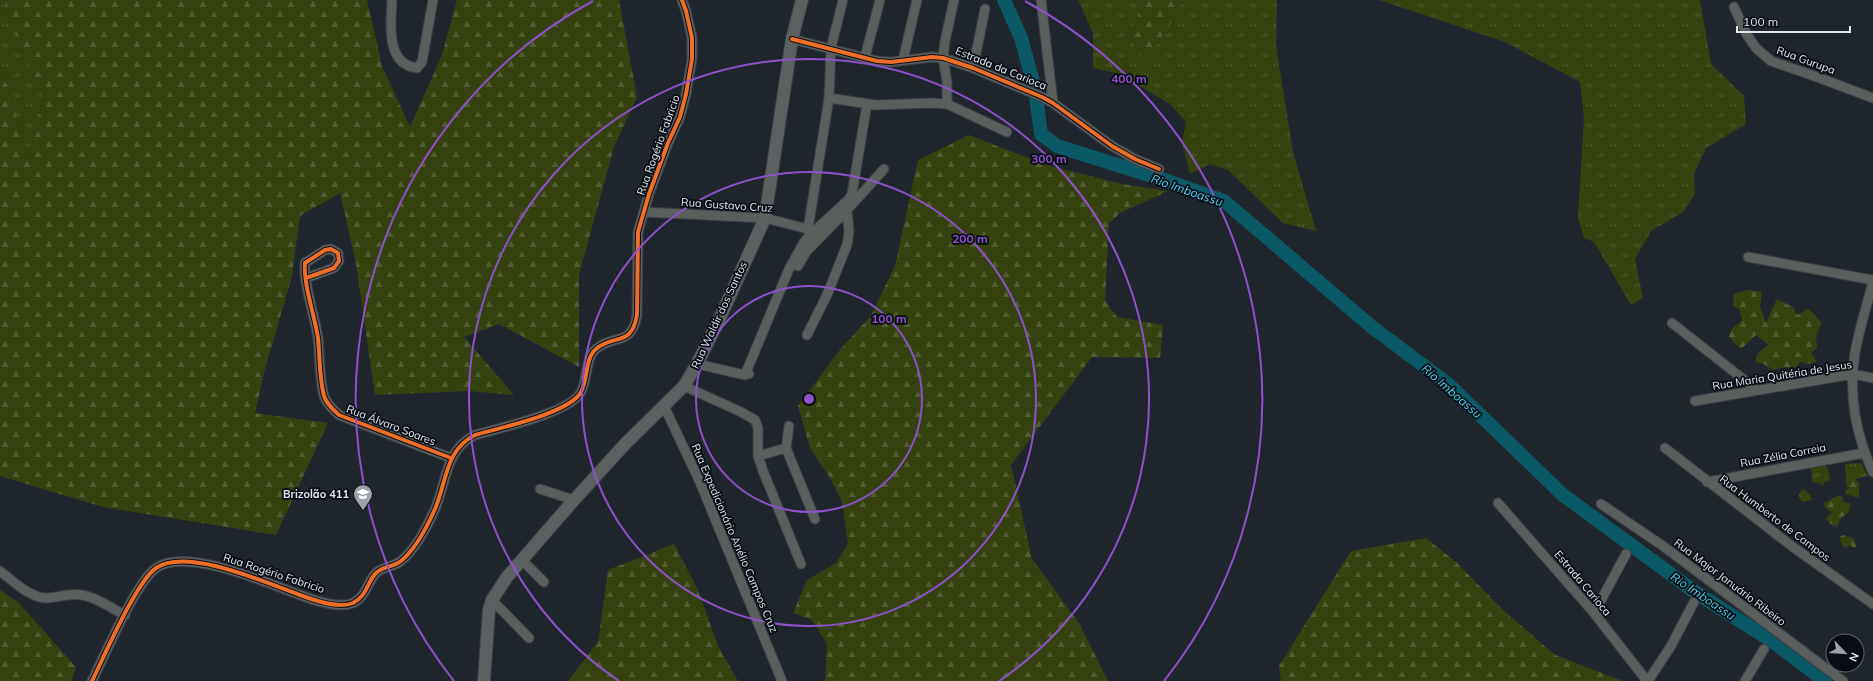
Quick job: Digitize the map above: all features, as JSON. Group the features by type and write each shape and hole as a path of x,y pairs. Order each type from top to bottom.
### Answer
{"street":[{"path":"392,0 391,41 394,51 399,58 412,67 417,68 422,62 432,0"},
{"name":"Rua Rogério Fabricio","path":"92,681 124,615 140,587 155,569 169,563 180,562 209,564 316,601 340,604 352,603 367,591 376,573 381,569 399,563 422,536 435,508 447,476 451,458 459,445 475,435 550,413 567,406 581,392 591,356 595,350 603,344 624,338 630,334 635,327 638,315 638,232 668,143 680,117 686,94 692,59 692,38 682,0"},
{"name":"Rua Waldir dos Santos","path":"484,681 489,610 492,600 507,577 574,500 626,443 684,386 720,318 765,218 792,39 802,0"},
{"path":"812,235 829,98 831,48 843,0"},
{"path":"865,57 880,0"},
{"path":"903,60 917,0"},
{"path":"947,104 947,82 943,58 945,41 954,0"},
{"path":"1041,0 1053,103"},
{"name":"Rua Gurupa","path":"1734,6 1747,35 1756,48 1771,61 1873,98"},
{"path":"973,68 985,9"},
{"name":"Estrada da Carioca","path":"792,39 877,61 932,57 943,58 973,68 1042,97 1053,103 1112,146 1135,159 1159,169"},
{"path":"829,98 867,104 947,104 1007,132"},
{"path":"697,364 747,375 789,270 801,247 849,199 852,194 867,104"},
{"path":"812,235 847,210 884,169"},
{"path":"806,335 827,295 847,245 849,232 847,210"},
{"name":"Rua Gustavo Cruz","path":"644,212 765,218 812,235"},
{"name":"Rua Álvaro Soares","path":"306,278 334,268 339,261 338,253 331,249 325,250 305,263 306,278 318,338 321,380 329,406 339,415 451,458"},
{"path":"1748,257 1873,281 1855,352 1853,374 1853,398 1864,453 1873,472"},
{"path":"1672,323 1757,390"},
{"name":"Rua Maria Quitéria de Jesus","path":"1695,401 1853,374 1873,378"},
{"path":"684,386 755,420 758,428 758,456 762,471 801,564"},
{"name":"Rua Expedicionário Anélio Campos Cruz","path":"664,406 700,480 782,681"},
{"path":"789,426 786,448 815,519"},
{"path":"758,456 786,448"},
{"name":"Rua Humberto de Campos","path":"1665,448 1707,482 1873,604"},
{"name":"Rua Zélia Correia","path":"1707,482 1864,453"},
{"path":"540,489 574,500"},
{"name":"Estrada Carioca","path":"1498,503 1594,613 1647,681"},
{"name":"Rua Major Januário Ribeiro","path":"1601,504 1663,546 1843,681"},
{"path":"1594,613 1626,554"},
{"path":"522,560 544,582"},
{"path":"0,571 35,596 46,598 77,594 84,595 124,615"},
{"path":"492,600 529,638"},
{"path":"1647,681 1671,646 1694,602"},
{"path":"1745,681 1764,649"}],"green space":[{"path":"0,0 5,0 8,18 44,97 27,162 17,116 0,63"},
{"path":"5,0 367,0 382,66 410,127 442,55 457,0 619,0 637,97 614,147 579,275 579,367 499,324 464,337 514,395 470,391 375,395 356,264 340,193 300,216 292,276 265,369 255,413 328,423 276,535 103,507 0,476 0,63 17,116 27,161 44,97 8,18"},
{"path":"1078,0 1144,0 1130,34 1143,63 1170,25 1183,0 1277,0 1276,46 1293,152 1316,231 1283,223 1228,170 1210,164 1190,174 1182,143 1186,122 1171,105 1121,74 1093,68 1093,33"},
{"path":"1144,0 1183,0 1170,25 1143,63 1130,34"},
{"path":"1379,0 1700,0 1711,64 1744,96 1746,124 1706,148 1694,174 1695,194 1683,212 1651,231 1635,259 1643,298 1631,305 1594,242 1584,238 1578,218 1584,119 1580,82 1505,42"},
{"path":"969,135 1046,165 1122,184 1168,191 1120,213 1109,223 1105,300 1117,317 1163,325 1160,358 1092,357 1011,465 1032,559 1079,623 1108,681 825,681 827,644 812,620 793,613 807,580 836,563 848,544 842,502 830,478 810,448 798,406 842,347 870,317 895,266 918,160"},
{"path":"1748,290 1762,292 1760,307 1766,323 1777,299 1793,307 1797,315 1808,309 1822,322 1816,336 1817,348 1811,353 1817,362 1808,364 1801,362 1795,368 1784,367 1774,370 1762,363 1756,363 1756,357 1758,354 1769,345 1756,335 1741,349 1729,337 1731,330 1742,320 1739,309 1733,306 1734,294"},
{"path":"1861,463 1868,476 1846,481 1845,464"},
{"path":"1824,464 1828,469 1830,480 1825,482 1822,486 1820,483 1812,482 1812,472 1810,467 1820,467"},
{"path":"1853,477 1859,483 1859,498 1846,494 1845,491 1848,489 1846,483 1848,478"},
{"path":"1803,489 1810,494 1812,500 1802,502 1799,496"},
{"path":"1837,496 1843,497 1842,501 1851,504 1848,513 1841,518 1837,527 1829,523 1826,518 1832,513 1825,507 1824,503"},
{"path":"1843,535 1853,538 1857,547 1854,548 1850,545 1844,548 1839,537"},
{"path":"1426,538 1456,562 1503,610 1555,655 1623,681 1281,681 1279,666 1351,551"},
{"path":"674,544 698,590 718,646 738,681 568,681 598,642 608,570"},
{"path":"0,590 18,602 76,667 71,681 0,681"}],"waterway":[{"name":"Rio Imboassu","path":"1004,0 1021,38 1035,89 1041,134 1057,146 1165,180 1224,201 1372,327 1448,384 1563,495 1695,592 1772,641 1825,681"}],"cycle path":[{"path":"92,681 139,588 156,568 170,563 187,562 206,564 227,569 319,601 341,605 353,603 361,597 376,573 401,561 412,550 425,530 435,509 452,458 465,441 475,435 549,413 574,400 581,392 592,353 603,344 626,336 631,332 637,315 638,232 649,194 668,143 680,117 686,94 692,59 692,38 682,0"},
{"path":"792,39 877,61 891,62 932,57 943,58 973,68 1042,97 1053,103 1112,146 1135,159 1159,169"},
{"path":"306,278 334,268 339,261 338,253 331,249 325,250 305,263 305,271 307,290 318,338 322,389 328,404 339,415 451,458"}],"place":[{"name":"Brizolão 411","path":"363,511"}]}
